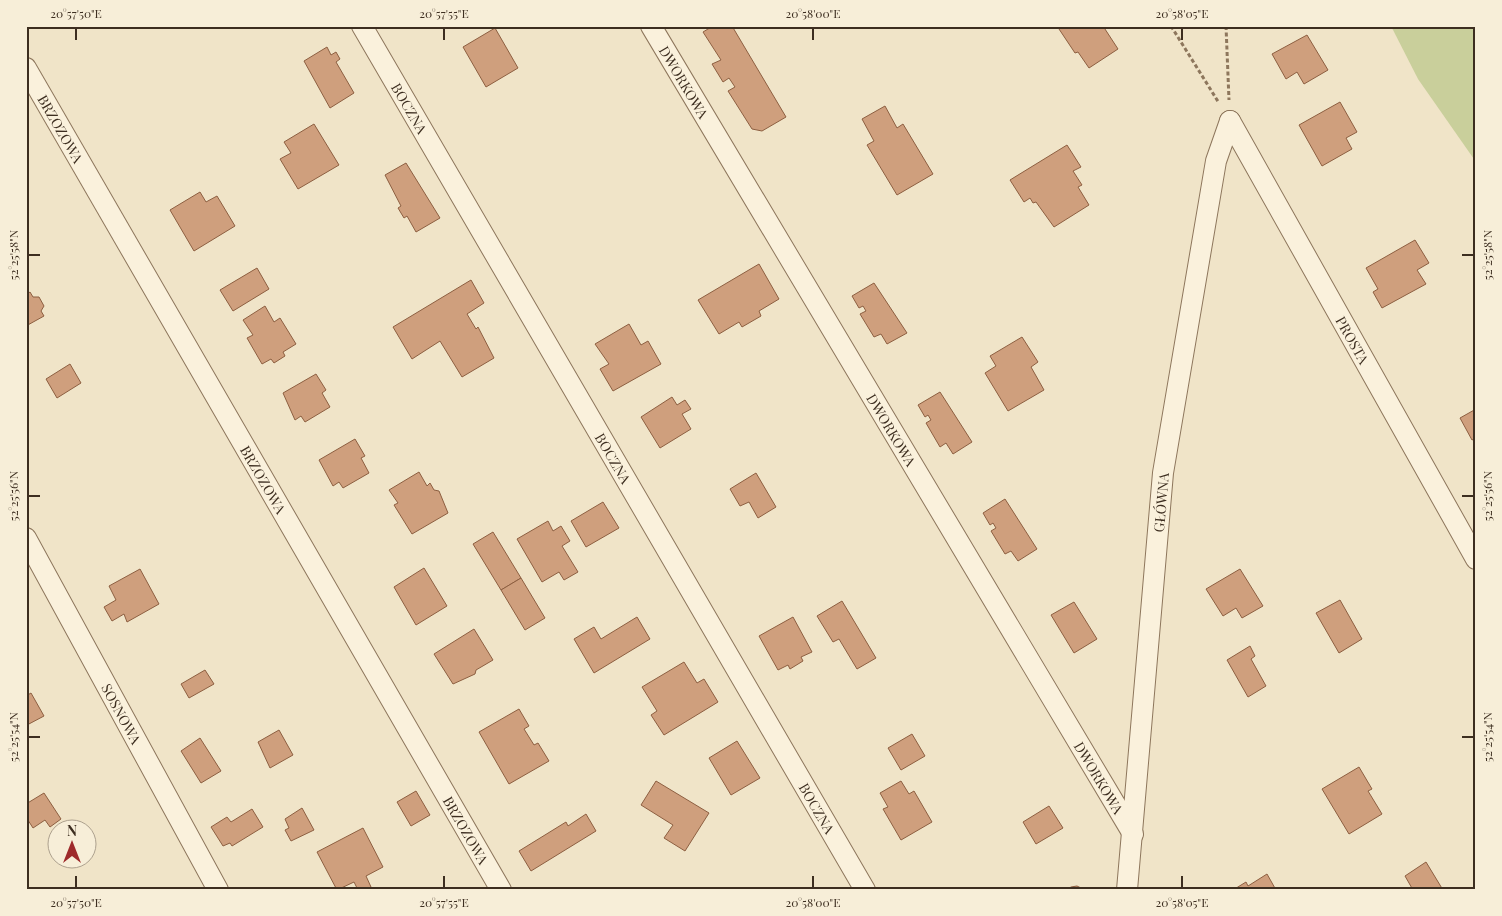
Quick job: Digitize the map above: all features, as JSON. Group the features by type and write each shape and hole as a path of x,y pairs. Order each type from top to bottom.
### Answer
{"street":[{"name":"BOCZNA","path":"362,26 865,890"},
{"name":"DWORKOWA","path":"651,26 973,570 1133,834"},
{"name":"BRZOZOWA","path":"26,68 501,890"},
{"name":"GŁÓWNA","path":"1128,890 1163,474 1216,161 1230,121"},
{"name":"PROSTA","path":"1230,121 1476,559"},
{"name":"SOSNOWA","path":"26,538 218,890"}],"path":[{"path":"1171,26 1230,121"},
{"path":"1226,26 1230,121"}],"green space":[{"path":"1391,26 1476,26 1476,162 1418,79"}],"building":[{"path":"713,26 732,26 786,117 762,131 752,129 728,91 735,87 729,78 723,82 712,64 721,60 703,32"},
{"path":"1057,26 1103,26 1118,49 1089,68 1078,52 1075,53"},
{"path":"495,28 518,68 486,87 463,47"},
{"path":"1307,35 1328,70 1304,84 1297,72 1286,79 1272,54"},
{"path":"327,47 331,55 336,52 340,59 336,62 354,93 330,108 304,61"},
{"path":"1340,102 1357,132 1346,138 1352,149 1322,166 1299,125"},
{"path":"885,106 897,128 903,124 933,174 897,195 867,145 874,141 862,119"},
{"path":"314,124 339,165 298,189 280,159 291,153 284,142"},
{"path":"1067,145 1081,167 1073,171 1082,185 1078,187 1089,205 1054,227 1036,202 1033,203 1030,198 1024,202 1010,180"},
{"path":"406,163 440,218 416,232 407,216 404,218 398,208 401,206 385,175"},
{"path":"200,192 206,202 217,196 235,226 194,251 170,210"},
{"path":"1415,240 1429,263 1417,270 1426,284 1382,308 1373,292 1378,289 1366,268"},
{"path":"759,264 779,299 759,311 761,316 742,327 739,322 719,334 698,300"},
{"path":"257,268 269,289 233,311 220,290"},
{"path":"471,280 484,303 467,314 476,329 478,327 494,358 462,377 440,341 412,359 393,327"},
{"path":"874,283 907,333 887,344 881,334 874,337 860,314 866,311 863,306 859,308 852,296"},
{"path":"30,292 33,297 39,297 44,306 41,311 44,316 26,326 26,295"},
{"path":"265,306 274,322 280,318 296,344 283,352 285,356 274,363 271,359 262,364 247,338 253,335 243,320"},
{"path":"629,324 641,345 648,341 661,364 613,391 600,369 609,364 595,344"},
{"path":"1022,337 1038,362 1031,367 1044,390 1008,411 985,373 996,366 990,356"},
{"path":"70,364 81,383 57,398 46,379"},
{"path":"316,374 326,390 322,393 330,407 305,422 301,416 295,420 283,393"},
{"path":"940,392 972,442 953,454 946,443 940,447 926,423 931,420 928,415 925,417 918,405"},
{"path":"672,397 677,405 685,400 691,409 682,414 691,429 660,448 641,417"},
{"path":"1476,409 1476,438 1472,440 1460,418"},
{"path":"355,439 365,456 361,458 369,473 343,488 339,482 333,486 319,460"},
{"path":"419,472 427,486 430,483 434,490 439,491 448,513 412,534 394,505 398,503 389,490"},
{"path":"756,473 776,507 758,518 749,502 740,506 730,489"},
{"path":"1005,499 1037,549 1018,561 1011,551 1005,554 991,531 996,528 993,523 990,525 983,513"},
{"path":"603,502 619,528 586,547 571,521"},
{"path":"548,521 553,531 561,526 570,541 562,546 578,572 564,580 559,572 542,582 517,539"},
{"path":"493,532 521,578 501,590 473,544"},
{"path":"424,568 447,606 416,625 394,587"},
{"path":"140,569 159,604 127,622 124,614 112,621 104,607 116,600 109,586"},
{"path":"1240,569 1263,606 1242,618 1236,608 1223,616 1206,589"},
{"path":"521,578 545,618 525,630 501,590"},
{"path":"1340,600 1362,639 1339,653 1316,613"},
{"path":"842,601 876,658 857,669 839,639 833,642 817,616"},
{"path":"1074,602 1097,639 1074,653 1051,615"},
{"path":"637,617 650,639 594,673 574,639 594,627 601,639"},
{"path":"793,617 812,652 801,657 803,661 790,669 788,665 778,670 759,636"},
{"path":"474,629 493,660 476,670 475,674 453,684 434,654"},
{"path":"1250,646 1255,656 1251,659 1266,686 1248,697 1227,660"},
{"path":"684,662 697,683 704,679 718,702 664,735 651,715 657,711 642,687"},
{"path":"205,670 214,684 189,698 181,684"},
{"path":"31,693 44,716 27,725 26,696"},
{"path":"519,709 529,726 524,729 534,745 538,743 549,761 509,784 479,732"},
{"path":"279,730 293,755 270,768 258,742"},
{"path":"912,734 925,756 901,770 888,748"},
{"path":"200,738 221,771 201,783 181,751"},
{"path":"737,741 760,778 731,795 709,758"},
{"path":"1359,767 1372,789 1368,791 1382,814 1349,834 1322,789"},
{"path":"656,781 709,813 685,851 664,838 673,825 641,805"},
{"path":"901,781 909,794 914,791 932,822 901,840 883,809 888,807 880,793"},
{"path":"416,791 430,815 411,826 397,802"},
{"path":"44,793 60,818 48,818 48,824 45,820 33,828 26,817 26,804"},
{"path":"1049,806 1063,828 1036,844 1023,822"},
{"path":"302,808 314,830 291,841 285,830 289,828 285,819"},
{"path":"252,809 263,827 232,846 230,843 223,846 211,827 227,817 231,822"},
{"path":"586,814 596,831 531,871 519,851 566,822 568,826"},
{"path":"363,828 383,867 366,876 371,887 365,890 358,890 354,882 337,890 317,852"},
{"path":"1426,862 1443,890 1413,890 1405,876"},
{"path":"1267,874 1276,890 1233,890 1246,882 1248,886"},
{"path":"1077,886 1085,890 1066,890 1071,887"}]}
